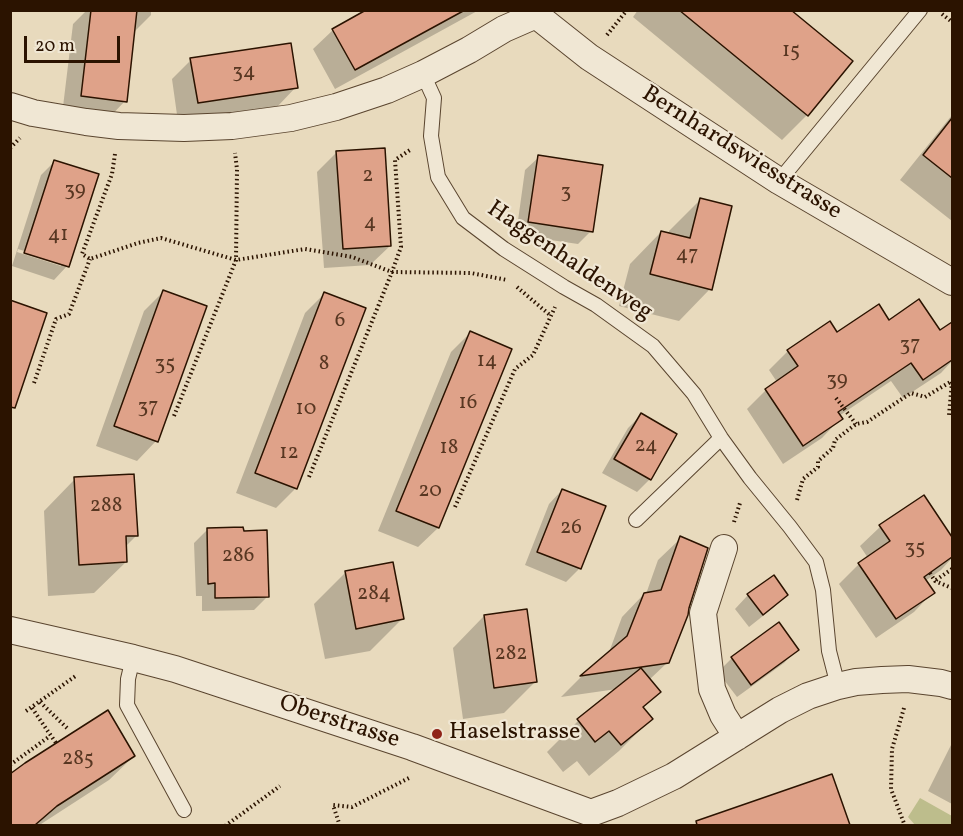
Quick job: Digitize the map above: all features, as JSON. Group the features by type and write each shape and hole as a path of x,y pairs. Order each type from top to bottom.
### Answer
{"street":[{"name":"Bernhardswiesstrasse","path":"538,13 589,57 779,181 952,282"},
{"path":"10,106 33,113 119,126 184,128 232,126 291,118 336,107 387,90 423,74 538,13"},
{"path":"724,548 703,613 712,689 723,715 737,737"},
{"name":"Oberstrasse","path":"10,630 175,669 412,747 593,819 618,803 674,776 780,710 808,696 856,682 908,679 952,686"}],"lane":[{"path":"779,181 920,10"},
{"name":"Haggenhaldenweg","path":"423,74 434,98 431,136 438,177 463,218 504,249 596,305 653,346 694,393 721,438 816,562 823,590 829,651 838,686"},
{"path":"636,520 721,438"},
{"path":"133,658 128,680 127,705 184,810"}],"path":[{"path":"602,41 627,10"},
{"path":"309,477 401,247 394,160 431,136"},
{"path":"174,416 237,260 235,149"},
{"path":"90,259 82,254 112,174 116,151"},
{"path":"90,259 161,238 237,260 306,249 352,257 392,272 471,273 509,280 551,316"},
{"path":"34,383 56,319 69,314 90,259"},
{"path":"456,507 515,369 532,355 564,287"},
{"path":"952,382 949,415 952,415"},
{"path":"790,526 803,479 818,467 818,461 834,448 835,440 856,424 867,422 910,393 925,397 952,382"},
{"path":"836,398 856,424"},
{"path":"724,548 750,478"},
{"path":"935,581 952,569"},
{"path":"930,573 935,581 952,588"},
{"path":"26,711 78,675"},
{"path":"905,701 892,749 891,789 905,825"},
{"path":"40,702 69,729"},
{"path":"32,708 56,743"},
{"path":"10,765 50,736"},
{"path":"340,825 333,805 352,807 421,772"},
{"path":"225,825 280,786"}],"green space":[{"path":"920,798 952,816 952,825 915,825 908,817"}],"building":[{"path":"91,10 137,10 127,102 81,96"},
{"path":"366,10 465,10 355,70 332,29"},
{"path":"679,10 791,10 853,61 808,116"},
{"path":"291,43 298,88 198,103 190,58"},
{"path":"952,118 952,178 923,155"},
{"path":"385,148 391,246 343,249 336,151"},
{"path":"538,155 603,165 593,232 528,222"},
{"path":"54,160 99,174 69,267 24,253"},
{"path":"700,198 732,206 712,290 650,274 661,231 690,238"},
{"path":"163,290 207,306 158,442 114,426"},
{"path":"324,292 366,308 297,489 255,473"},
{"path":"919,299 940,330 952,322 952,360 923,380 911,363 838,412 843,419 803,446 765,389 798,366 787,350 830,321 837,332 879,304 889,320"},
{"path":"10,300 47,313 15,408 10,407"},
{"path":"470,331 512,349 439,528 396,511"},
{"path":"641,413 677,434 651,480 614,459"},
{"path":"134,474 138,536 126,536 127,562 79,565 74,477"},
{"path":"562,489 606,506 581,569 537,552"},
{"path":"924,495 952,537 952,557 924,577 935,593 896,619 858,563 890,541 879,525"},
{"path":"243,527 244,531 267,530 269,597 215,598 215,583 208,584 207,528"},
{"path":"680,536 708,548 688,615 669,663 580,676 627,636 644,593 661,590"},
{"path":"393,562 404,619 356,629 345,571"},
{"path":"774,575 788,595 763,615 747,594"},
{"path":"527,609 537,682 494,688 484,615"},
{"path":"779,622 799,650 751,685 731,657"},
{"path":"641,668 661,692 643,707 653,719 621,745 609,731 595,742 577,719"},
{"path":"108,710 135,756 57,806 35,825 10,825 10,774"},
{"path":"832,774 850,825 697,825 696,821"}],"place":[{"name":"Haselstrasse","path":"437,734"}]}
